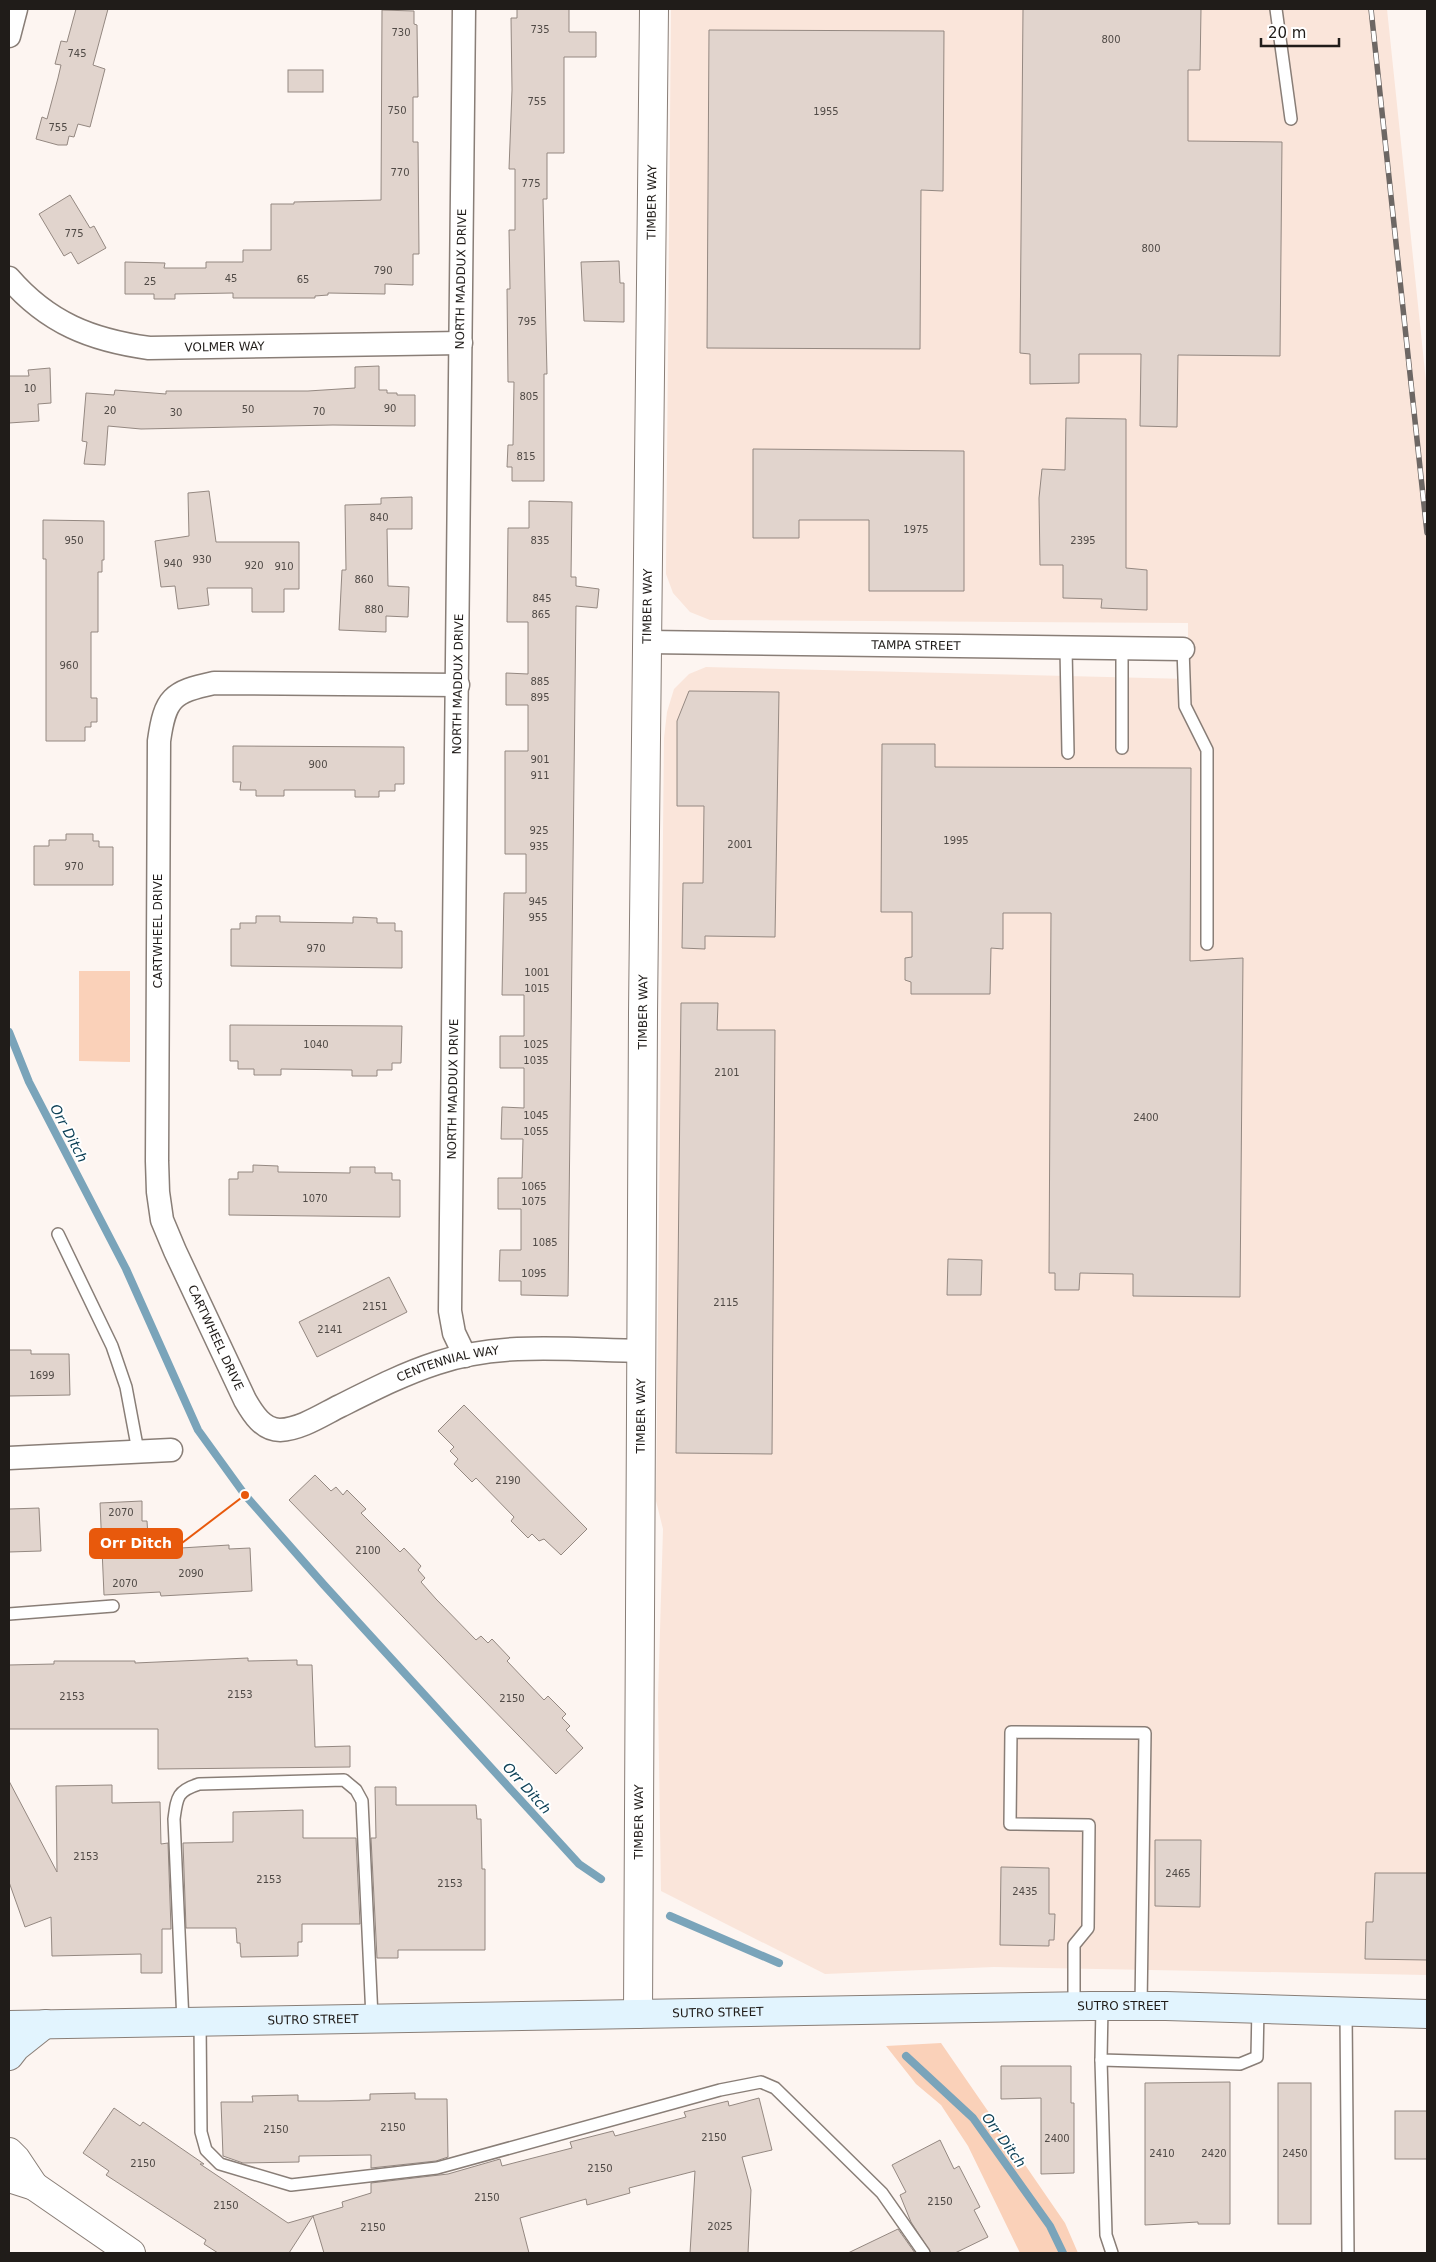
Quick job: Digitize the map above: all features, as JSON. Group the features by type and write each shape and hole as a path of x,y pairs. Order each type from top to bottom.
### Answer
{"main road":[{"name":"SUTRO STREET","path":"9,2025 1102,2006 1258,2008 1427,2014"},
{"path":"9,2056 16,2047 45,2024"}],"street":[{"path":"9,36 16,9"},
{"name":"NORTH MADDUX DRIVE","path":"464,9 450,1311 454,1333 465,1356"},
{"name":"TIMBER WAY","path":"638,2014 641,1351 654,9"},
{"name":"VOLMER WAY","path":"9,278 23,295 52,317 81,332 116,343 148,348 461,343"},
{"name":"TAMPA STREET","path":"647,642 1183,649"},
{"name":"CARTWHEEL DRIVE","path":"268,1428 253,1414 245,1400 174,1251 162,1220 158,1192 158,741 161,724 166,707 176,694 192,687 214,683 458,685"},
{"name":"CENTENNIAL WAY","path":"268,1428 281,1430 301,1425 408,1373 465,1356 501,1350 641,1351"},
{"path":"9,1458 171,1450"},
{"path":"9,2152 16,2159 21,2182 131,2253"}],"lane":[{"path":"1276,9 1291,119"},
{"path":"1066,648 1068,753"},
{"path":"1122,649 1122,748"},
{"path":"1183,649 1184,706 1208,750 1207,944"},
{"path":"58,1234 112,1346 126,1387 138,1452"},
{"path":"9,1614 114,1606"},
{"path":"1074,2007 1074,1945 1088,1928 1089,1825 1010,1824 1011,1732 1145,1734 1141,2006"},
{"path":"372,2018 362,1801 356,1790 344,1780 199,1784 184,1788 177,1799 174,1819 201,2132 206,2150 220,2164 291,2185 436,2168 720,2090 760,2082 775,2088 882,2193 924,2253"},
{"path":"1102,2006 1101,2060 1106,2235 1112,2253"},
{"path":"1101,2060 1240,2064 1257,2057 1258,2008"},
{"path":"1346,2011 1348,2253"}],"shaded area":[{"path":"671,9 1387,9 1427,391 1427,1975 994,1967 825,1974 661,1891 658,1698 663,1529 656,1501 664,738 667,712 674,689 689,674 706,667 1188,679 1188,623 710,620 690,612 673,593 666,574"},
{"path":"79,971 130,971 130,1062 79,1061"},
{"path":"941,2043 1065,2223 1078,2253 1020,2253 968,2146 941,2105 916,2084 886,2046"}],"building":[{"path":"76,9 108,9 93,65 105,69 90,127 78,124 74,137 69,136 67,145 58,145 36,139 42,117 47,119 58,78 61,65 55,64 61,41 67,42"},
{"path":"517,9 569,9 569,32 596,32 596,57 564,57 564,153 547,153 547,199 543,199 547,374 544,374 544,481 512,481 512,467 507,467 508,445 513,445 514,382 508,382 507,289 510,289 509,230 515,230 515,169 509,169 512,90 511,18 517,18"},
{"path":"1023,9 1201,9 1200,70 1188,70 1188,141 1282,142 1280,356 1178,355 1177,427 1140,426 1141,354 1079,354 1079,383 1030,384 1030,354 1020,353"},
{"path":"382,10 414,11 414,24 417,25 418,97 413,97 413,142 418,142 419,254 413,254 413,285 385,284 385,294 328,293 328,295 315,296 315,298 233,298 233,293 175,294 175,299 154,299 154,294 125,294 125,262 165,263 164,268 206,268 206,262 243,262 243,250 271,250 271,204 381,200"},
{"path":"709,30 944,31 943,191 921,190 920,349 707,348"},
{"path":"288,70 323,70 323,92 288,92"},
{"path":"70,195 90,228 94,226 106,248 78,264 71,252 64,256 39,214"},
{"path":"619,261 620,283 624,283 624,322 584,321 581,262"},
{"path":"379,366 379,390 387,390 387,393 397,393 397,395 415,395 415,426 333,425 141,429 108,426 105,465 84,464 87,442 82,441 86,393 114,395 115,390 166,394 166,391 308,391 355,388 355,367"},
{"path":"50,368 51,403 38,404 39,421 9,423 9,376 29,376 28,370"},
{"path":"1066,418 1126,419 1126,568 1147,570 1147,610 1101,608 1102,599 1063,598 1063,565 1040,565 1039,498 1042,469 1065,470"},
{"path":"753,449 964,451 964,591 869,591 869,520 799,520 799,538 753,538"},
{"path":"209,491 216,542 299,542 299,589 284,589 284,612 252,612 252,588 207,588 209,605 178,609 175,586 161,587 155,541 189,536 188,493"},
{"path":"412,497 412,529 387,529 388,586 409,587 408,617 386,616 386,632 339,630 342,570 346,570 345,505 381,504 381,498"},
{"path":"529,501 572,502 571,577 576,577 576,586 599,589 597,608 576,606 568,1296 521,1295 521,1281 499,1281 500,1250 521,1250 521,1209 498,1209 498,1178 522,1178 523,1139 501,1139 502,1107 524,1108 524,1068 500,1068 500,1036 524,1036 524,995 502,995 504,893 526,893 526,854 505,854 505,751 528,751 528,705 506,705 506,673 528,674 528,622 507,622 508,528 529,528"},
{"path":"43,520 104,521 104,560 102,560 102,572 98,572 98,632 91,632 91,698 97,698 97,722 91,722 91,727 85,727 85,741 46,741 46,559 43,559"},
{"path":"689,691 779,692 775,937 705,936 705,949 682,948 683,883 703,883 704,806 677,806 677,721"},
{"path":"882,744 935,744 935,767 1191,768 1190,961 1243,958 1240,1297 1133,1296 1133,1274 1080,1273 1079,1290 1055,1290 1055,1273 1049,1273 1051,913 1003,913 1003,949 991,948 990,994 911,994 911,982 905,980 905,958 912,957 912,912 881,912"},
{"path":"233,746 404,747 404,784 395,784 395,791 379,791 379,797 355,797 355,790 284,790 284,796 256,796 256,790 240,790 241,782 233,782"},
{"path":"66,834 93,834 93,841 99,841 99,847 113,847 113,885 34,885 34,846 49,846 49,840 66,840"},
{"path":"256,916 280,916 280,922 353,923 353,917 377,918 377,923 395,923 395,931 402,931 402,968 231,966 231,929 240,929 240,923 256,923"},
{"path":"681,1003 718,1003 717,1030 775,1030 772,1454 676,1453"},
{"path":"230,1025 402,1026 401,1063 392,1063 392,1070 377,1070 377,1076 352,1076 352,1070 281,1069 281,1075 254,1075 254,1069 238,1069 238,1061 230,1061"},
{"path":"253,1165 278,1166 278,1172 350,1173 350,1167 375,1167 375,1173 392,1173 392,1180 400,1180 400,1217 229,1215 229,1179 238,1179 238,1172 253,1172"},
{"path":"948,1259 982,1260 981,1295 947,1295"},
{"path":"389,1277 407,1312 317,1357 299,1322"},
{"path":"9,1350 31,1350 31,1354 69,1354 70,1395 9,1396"},
{"path":"464,1405 587,1529 561,1555 544,1539 539,1541 532,1534 528,1538 511,1521 514,1517 476,1478 472,1482 454,1464 458,1459 450,1451 454,1447 438,1431"},
{"path":"315,1475 331,1491 336,1487 343,1495 347,1490 366,1509 361,1513 400,1552 404,1548 421,1566 418,1570 425,1578 421,1582 476,1640 481,1636 488,1643 492,1639 510,1658 507,1661 544,1700 548,1696 566,1714 562,1718 570,1726 566,1730 583,1748 556,1774 289,1500"},
{"path":"142,1501 142,1521 147,1521 149,1550 229,1545 229,1549 250,1548 252,1591 161,1596 160,1592 104,1595 100,1503"},
{"path":"39,1508 41,1551 9,1552 9,1509"},
{"path":"248,1658 248,1661 297,1660 297,1665 312,1665 315,1747 350,1746 350,1767 158,1769 158,1729 9,1729 9,1665 54,1664 54,1661 135,1661 135,1663"},
{"path":"9,1781 57,1872 56,1786 112,1785 112,1803 160,1802 161,1844 168,1843 171,1929 162,1929 162,1973 141,1973 141,1954 52,1956 51,1917 25,1927 9,1882"},
{"path":"375,1787 396,1787 396,1805 476,1805 477,1819 481,1819 482,1869 485,1869 485,1950 398,1950 398,1958 377,1958 371,1838 376,1838"},
{"path":"303,1810 303,1838 356,1838 360,1924 302,1924 302,1942 298,1942 298,1956 241,1957 240,1943 237,1943 236,1928 186,1928 183,1843 233,1842 233,1812"},
{"path":"1155,1840 1201,1840 1200,1907 1155,1906"},
{"path":"1001,1867 1049,1868 1049,1914 1055,1914 1054,1940 1049,1940 1049,1946 1000,1945"},
{"path":"1375,1873 1427,1873 1427,1960 1365,1959 1366,1922 1373,1922"},
{"path":"1001,2066 1071,2066 1071,2103 1074,2103 1074,2173 1041,2174 1041,2098 1001,2099"},
{"path":"1230,2082 1230,2224 1198,2224 1198,2222 1145,2225 1145,2083"},
{"path":"1278,2083 1311,2083 1311,2224 1278,2224"},
{"path":"415,2093 415,2099 447,2099 448,2157 436,2161 371,2168 371,2155 299,2156 299,2162 243,2163 223,2156 221,2102 253,2102 252,2096 298,2095 298,2101 370,2100 370,2094"},
{"path":"759,2098 772,2150 742,2157 751,2190 748,2253 690,2253 695,2171 629,2188 630,2193 587,2205 586,2199 520,2218 529,2253 324,2253 313,2216 289,2253 218,2253 204,2244 206,2240 106,2175 109,2171 83,2153 114,2108 140,2126 143,2122 204,2164 200,2164 288,2223 343,2207 342,2202 371,2193 371,2183 448,2174 500,2159 502,2166 572,2148 570,2142 613,2131 615,2136 686,2117 684,2112 728,2101 729,2106"},
{"path":"1395,2111 1427,2111 1427,2159 1395,2159"},
{"path":"940,2140 954,2169 959,2166 980,2207 974,2210 988,2237 955,2253 931,2253 911,2222 900,2195 906,2192 892,2165"},
{"path":"898,2229 915,2253 848,2253"}],"waterway":[{"name":"Orr Ditch","path":"9,1032 29,1082 126,1269 198,1430 245,1495 324,1585 579,1864 601,1879"},
{"name":"Orr Ditch","path":"670,1916 779,1963"},
{"name":"Orr Ditch","path":"906,2056 973,2118 1050,2226 1063,2253"}],"railway":[{"path":"1371,9 1427,533"}],"place":[{"name":"Orr Ditch","path":"245,1495"}]}
